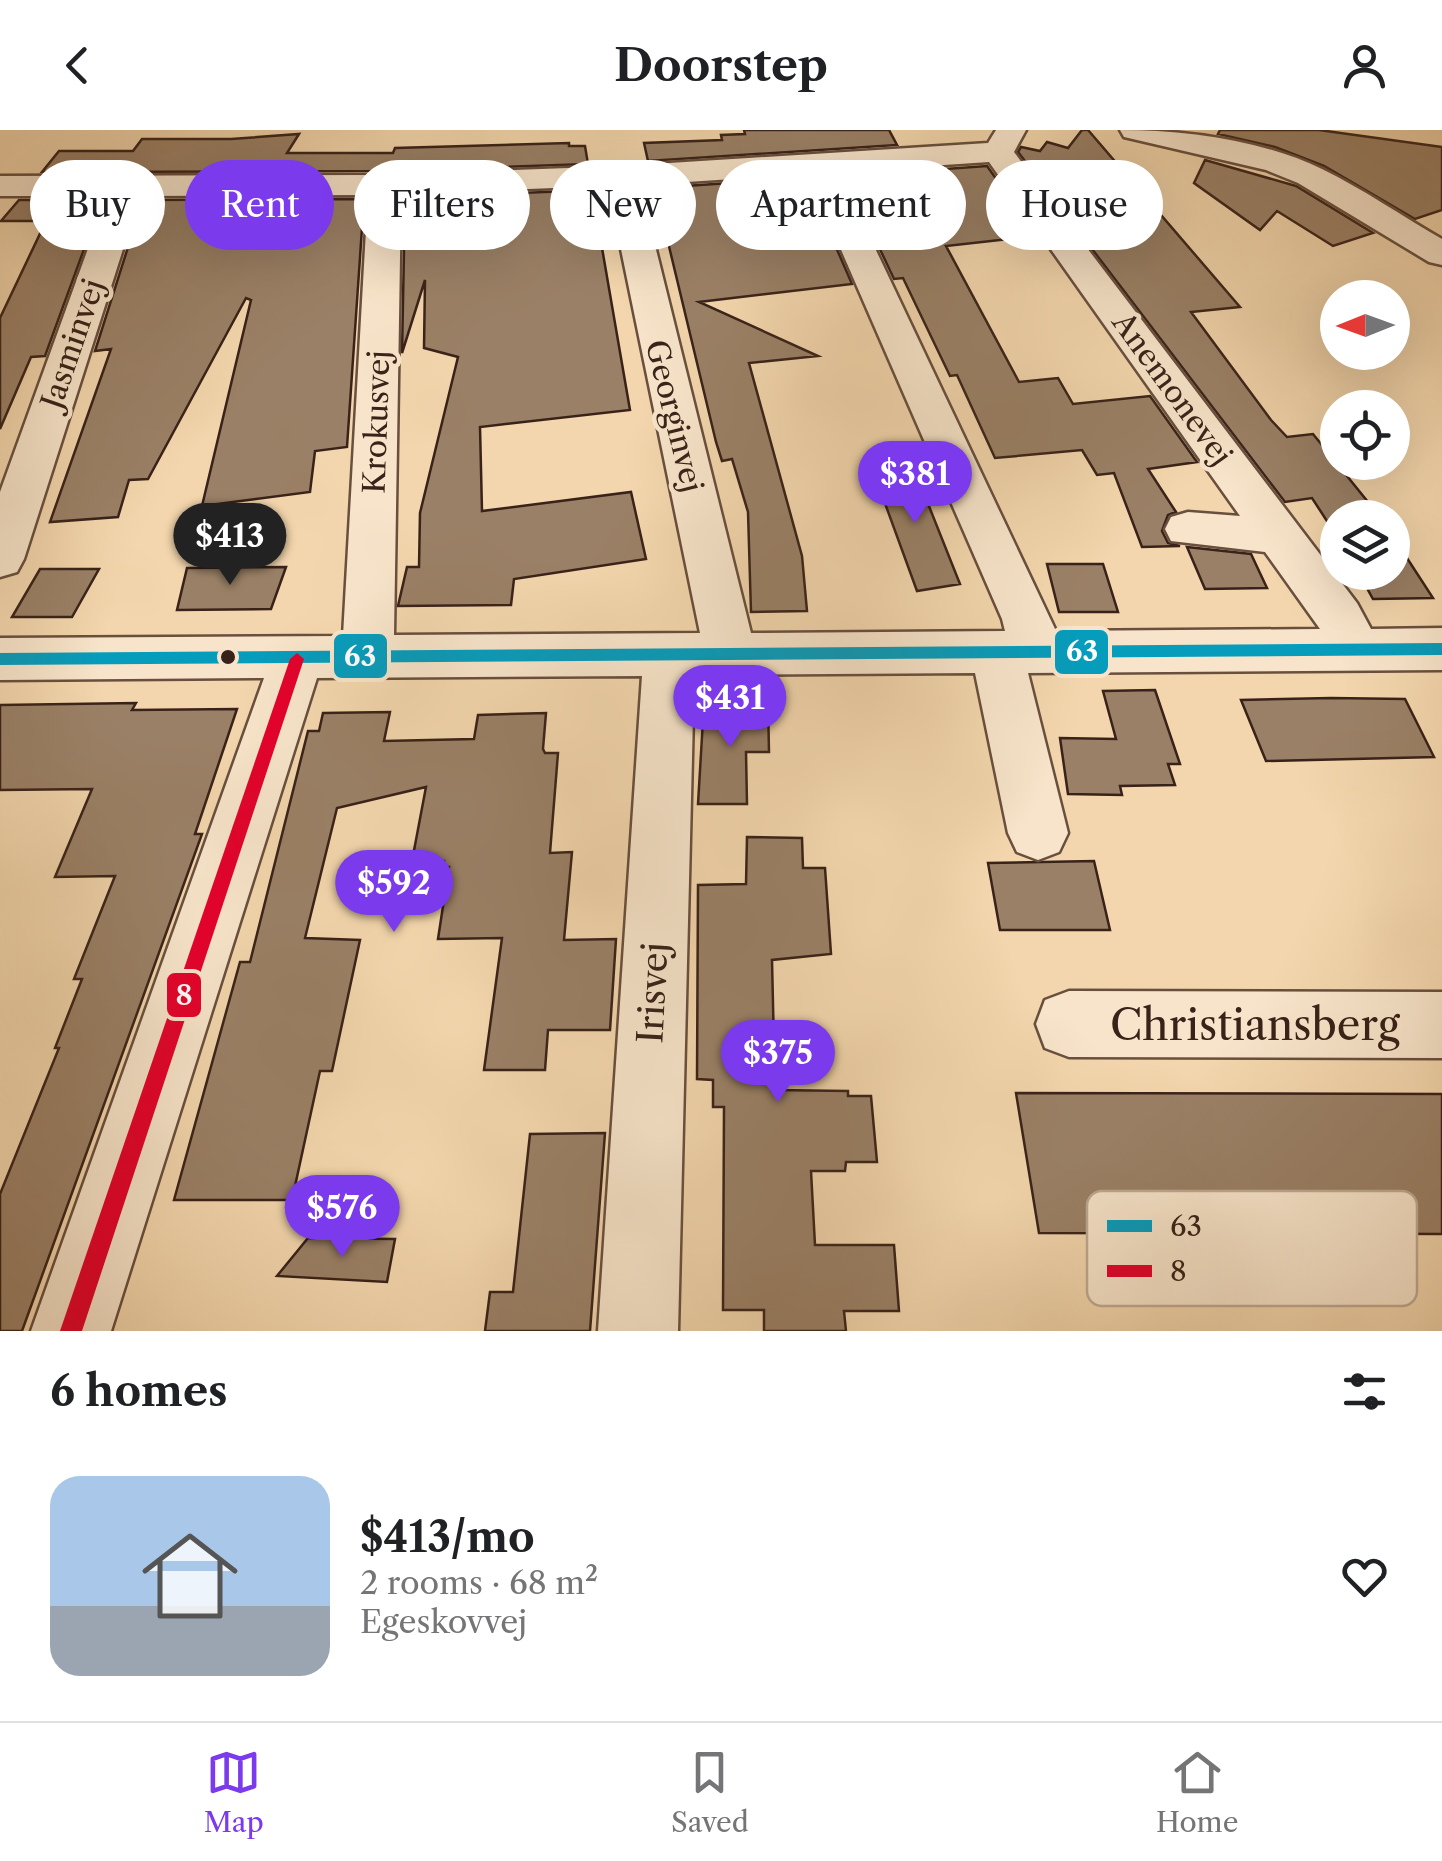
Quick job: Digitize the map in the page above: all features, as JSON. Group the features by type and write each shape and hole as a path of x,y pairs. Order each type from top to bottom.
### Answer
{"street":[{"path":"1135,130 1276,163 1310,176 1442,254"},
{"path":"852,160 1004,141"},
{"name":"Anemonevej","path":"1004,141 1339,617 1356,650"},
{"path":"165,185 354,185"},
{"path":"0,186 30,186"},
{"name":"Jasminvej","path":"0,559 105,250"},
{"name":"Krokusvej","path":"363,658 371,626 383,250"},
{"name":"Georginvej","path":"637,250 724,624 697,655"},
{"path":"859,250 1027,620 1017,652 1038,833"},
{"path":"1188,530 1279,536"},
{"path":"0,659 1442,649"},
{"name":"Irisvej","path":"638,1331 697,655"},
{"path":"71,1331 298,659"},
{"name":"Christiansberg","path":"1069,1024 1442,1025"}],"building":[{"path":"744,130 889,130 897,145 648,160 644,143 722,140 721,135 745,134"},
{"path":"1082,130 1088,130 1114,160 1024,160 1018,152 1021,147 1040,151 1047,142 1068,148"},
{"path":"1220,130 1319,130 1442,147 1442,210 1415,219 1324,166 1275,147 1218,134"},
{"path":"299,134 287,153 393,153 395,148 569,143 585,146 587,160 550,160 550,165 530,166 530,160 354,160 354,171 334,171 334,160 185,160 185,172 165,172 165,160 52,160 59,151 133,151 142,139"},
{"path":"1205,160 1296,186 1373,233 1333,246 1277,211 1260,230 1194,183"},
{"path":"986,166 986,242 966,244 966,168"},
{"path":"716,184 716,250 837,250 852,284 699,302 818,356 749,363 802,556 807,611 751,612 748,512 732,459 722,461 716,442 670,250 696,250 696,185"},
{"path":"550,192 550,250 602,250 630,410 480,427 482,511 631,492 646,559 514,579 511,605 398,606 407,567 419,567 420,513 458,357 424,348 425,280 402,353 404,250 530,250 530,193"},
{"path":"334,199 354,199 354,250 361,250 347,447 315,451 310,492 202,506 251,300 246,298 148,479 129,480 118,517 50,522 111,349 95,351 127,250 165,250 165,200 185,200 185,250 334,250"},
{"path":"19,200 30,200 30,221 1,221"},
{"path":"1163,217 1240,307 1191,312 1287,437 1313,434 1320,443 1320,480 1350,480 1366,500 1320,500 1320,510 1312,498 1285,502 1093,250 1163,250"},
{"path":"32,250 84,250 45,356 31,357 0,429 0,318"},
{"path":"880,250 948,250 1019,382 1058,378 1073,404 1150,396 1197,462 1148,469 1176,512 1168,515 1162,531 1168,543 1180,546 1142,547 1114,473 1097,475 1082,450 995,458 957,375 950,376 903,278 894,279"},
{"path":"911,461 960,584 917,591 871,465"},
{"path":"1187,547 1251,554 1267,588 1205,589"},
{"path":"1410,563 1433,598 1373,599 1368,590 1410,590"},
{"path":"1047,564 1103,564 1118,612 1059,612"},
{"path":"286,567 271,609 177,610 187,568"},
{"path":"40,569 99,569 72,617 12,617"},
{"path":"1155,690 1180,764 1168,764 1175,785 1120,786 1122,795 1068,794 1060,738 1116,739 1103,691"},
{"path":"1405,699 1434,757 1266,761 1241,700"},
{"path":"136,703 132,710 237,709 195,834 202,834 22,1331 0,1331 0,1194 59,1048 55,1048 82,979 74,979 115,876 55,877 92,789 0,790 0,705"},
{"path":"704,703 768,703 769,752 746,752 747,804 698,804"},
{"path":"390,712 384,741 474,739 478,715 546,713 543,749 545,753 558,753 550,853 572,852 564,940 616,939 610,1030 548,1030 545,1070 484,1070 502,938 438,939 449,867 443,867 444,861 412,861 426,787 337,808 305,938 360,940 332,1071 320,1071 292,1200 174,1200 240,962 250,962 308,731 319,731 323,713"},
{"path":"747,837 802,838 803,868 825,868 831,954 772,960 775,1090 848,1091 848,1096 871,1096 877,1162 846,1162 845,1171 811,1171 815,1245 894,1245 899,1311 844,1311 846,1331 764,1331 764,1310 723,1310 724,1107 713,1107 713,1080 697,1079 698,885 746,884"},
{"path":"1094,861 1110,930 1000,930 988,863"},
{"path":"1016,1093 1442,1094 1442,1234 1417,1234 1417,1191 1087,1191 1087,1233 1039,1233"},
{"path":"605,1133 590,1331 485,1331 490,1292 513,1292 530,1134"},
{"path":"308,1238 395,1239 387,1282 277,1276"}],"transit line":[{"name":"63","path":"0,659 1442,649"},
{"name":"8","path":"71,1331 297,659"}]}
